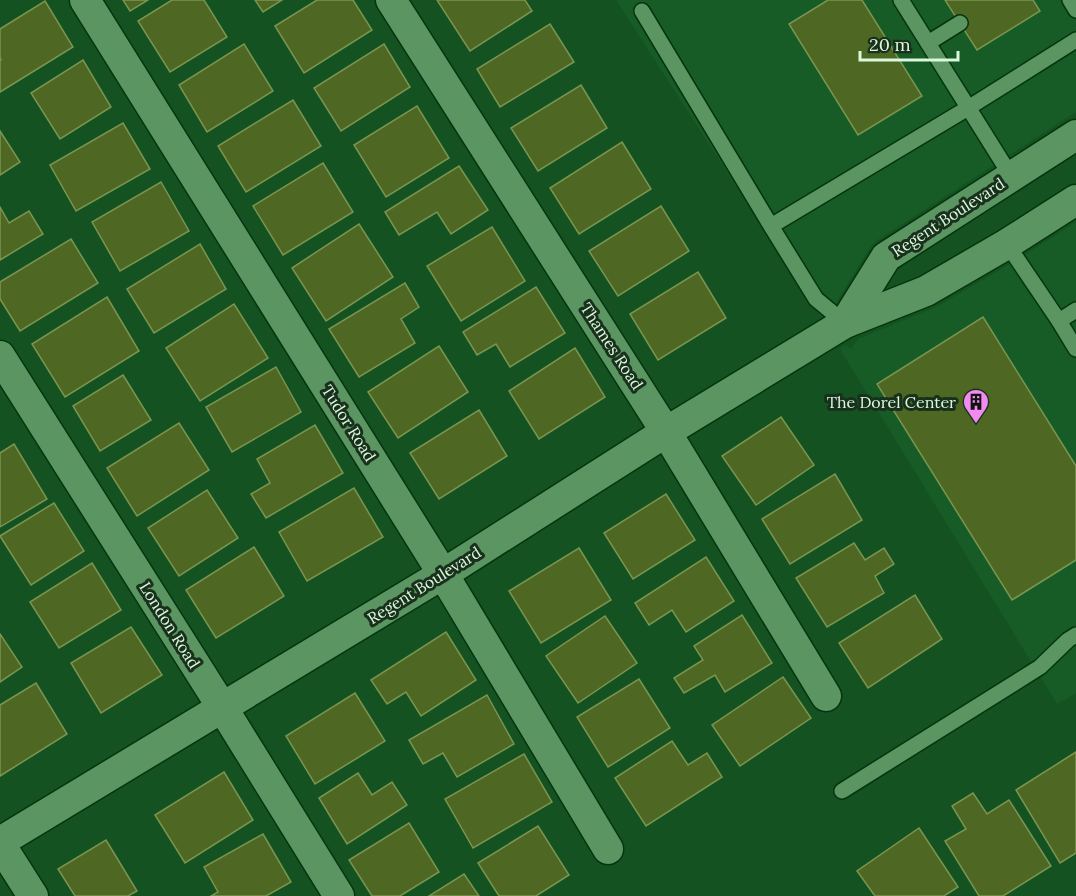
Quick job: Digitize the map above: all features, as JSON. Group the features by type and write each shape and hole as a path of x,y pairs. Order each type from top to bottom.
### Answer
{"street":[{"name":"Tudor Road","path":"85,0 443,574 608,849"},
{"name":"Thames Road","path":"391,0 666,432 826,696"},
{"name":"Regent Boulevard","path":"845,323 886,257 1076,135"},
{"name":"Regent Boulevard","path":"0,843 443,574 666,432 845,323 926,291 1007,244 1076,200"},
{"name":"London Road","path":"0,356 339,896"},
{"path":"0,843 33,896"}],"lane":[{"path":"901,0 1011,176"},
{"path":"1070,0 1076,10"},
{"path":"642,11 816,299 845,323"},
{"path":"928,43 960,23"},
{"path":"771,226 968,108 1076,40"},
{"path":"1007,244 1076,349"},
{"path":"1059,321 1076,310"},
{"path":"842,791 1040,667 1076,635"}],"shaded area":[{"path":"616,0 1076,0 1076,112 876,241 833,308 822,312 823,315 820,316"},
{"path":"1076,222 1076,693 1057,704 840,349 846,345 851,349 858,339 936,307 1017,260"}],"building":[{"path":"123,0 148,0 130,11"},
{"path":"172,0 204,0 227,37 170,72 138,21"},
{"path":"255,0 282,0 263,12"},
{"path":"317,0 353,0 372,30 304,73 275,26"},
{"path":"437,0 525,0 532,11 470,51"},
{"path":"828,0 862,0 922,96 858,135 789,24"},
{"path":"945,0 1033,0 1040,11 977,50"},
{"path":"45,1 73,47 0,92 0,29"},
{"path":"550,24 574,62 500,107 477,69"},
{"path":"244,44 273,91 207,132 179,85"},
{"path":"384,44 410,87 341,131 314,88"},
{"path":"83,60 111,107 60,139 31,93"},
{"path":"581,85 607,128 538,171 511,128"},
{"path":"293,100 321,146 246,192 218,146"},
{"path":"417,106 449,158 386,197 354,145"},
{"path":"123,123 150,169 76,211 50,165"},
{"path":"0,131 20,162 0,175"},
{"path":"622,142 651,189 579,234 550,188"},
{"path":"323,163 353,212 283,255 253,206"},
{"path":"459,166 488,210 451,234 437,212 399,235 385,212"},
{"path":"161,182 189,231 120,271 92,222"},
{"path":"661,206 689,251 618,296 589,251"},
{"path":"0,207 9,223 29,211 43,234 0,260"},
{"path":"359,224 393,277 326,321 292,268"},
{"path":"492,227 525,281 461,321 427,266"},
{"path":"71,239 98,283 20,331 0,299 0,282"},
{"path":"200,244 226,289 154,333 127,289"},
{"path":"698,272 726,318 658,360 630,314"},
{"path":"405,283 419,307 401,319 415,343 359,377 329,329"},
{"path":"536,287 565,333 510,367 496,344 477,355 463,332"},
{"path":"107,297 139,351 65,397 32,344"},
{"path":"234,304 268,358 200,401 166,348"},
{"name":"The Dorel Center","path":"983,317 1076,466 1076,560 1012,600 877,384"},
{"path":"439,346 468,392 398,438 368,392"},
{"path":"575,348 605,397 539,439 509,391"},
{"path":"276,367 301,412 232,452 206,407"},
{"path":"123,375 151,420 100,451 73,406"},
{"path":"479,410 507,456 439,499 410,453"},
{"path":"781,417 814,465 756,505 722,456"},
{"path":"179,423 209,470 137,516 107,468"},
{"path":"315,425 343,473 266,518 251,494 270,483 257,459"},
{"path":"14,444 47,499 0,527 0,453"},
{"path":"835,474 862,520 790,564 762,519"},
{"path":"354,488 383,537 307,581 279,532"},
{"path":"207,490 238,538 179,576 148,528"},
{"path":"666,494 695,540 633,579 604,533"},
{"path":"54,503 84,551 31,585 0,536"},
{"path":"854,543 865,560 884,548 894,564 875,576 884,593 827,627 796,578"},
{"path":"254,547 284,596 216,638 186,590"},
{"path":"579,548 611,600 541,643 509,591"},
{"path":"706,557 734,601 686,632 672,610 649,625 635,603"},
{"path":"92,563 121,610 59,648 30,602"},
{"path":"915,595 942,639 868,688 839,643"},
{"path":"742,615 772,663 725,692 715,675 684,693 674,678 703,660 694,646"},
{"path":"605,616 637,663 578,703 546,656"},
{"path":"131,627 162,675 101,713 71,663"},
{"path":"446,632 476,680 421,716 406,692 387,704 371,680"},
{"path":"0,634 22,667 0,682"},
{"path":"783,677 811,718 740,766 712,725"},
{"path":"639,679 670,728 608,767 577,717"},
{"path":"36,683 67,734 0,776 0,705"},
{"path":"355,693 385,741 315,784 286,736"},
{"path":"487,695 514,744 457,777 443,753 423,764 409,740"},
{"path":"672,741 688,765 707,753 722,777 646,826 615,778"},
{"path":"1076,752 1076,853 1060,863 1016,790"},
{"path":"524,754 552,802 473,848 445,799"},
{"path":"224,772 253,820 185,863 155,815"},
{"path":"358,773 372,795 392,782 407,805 347,844 319,798"},
{"path":"973,793 987,814 1009,800 1051,866 1003,896 979,896 945,841 966,829 952,806"},
{"path":"409,823 439,872 400,896 372,896 349,860"},
{"path":"538,826 569,875 536,896 499,896 478,863"},
{"path":"919,828 958,887 944,896 875,896 857,871"},
{"path":"263,834 291,882 266,896 211,896 218,892 204,867"},
{"path":"106,840 137,891 128,896 75,896 58,869"},
{"path":"464,874 479,896 429,896"}],"place":[{"name":"The Dorel Center","path":"976,425"}]}
